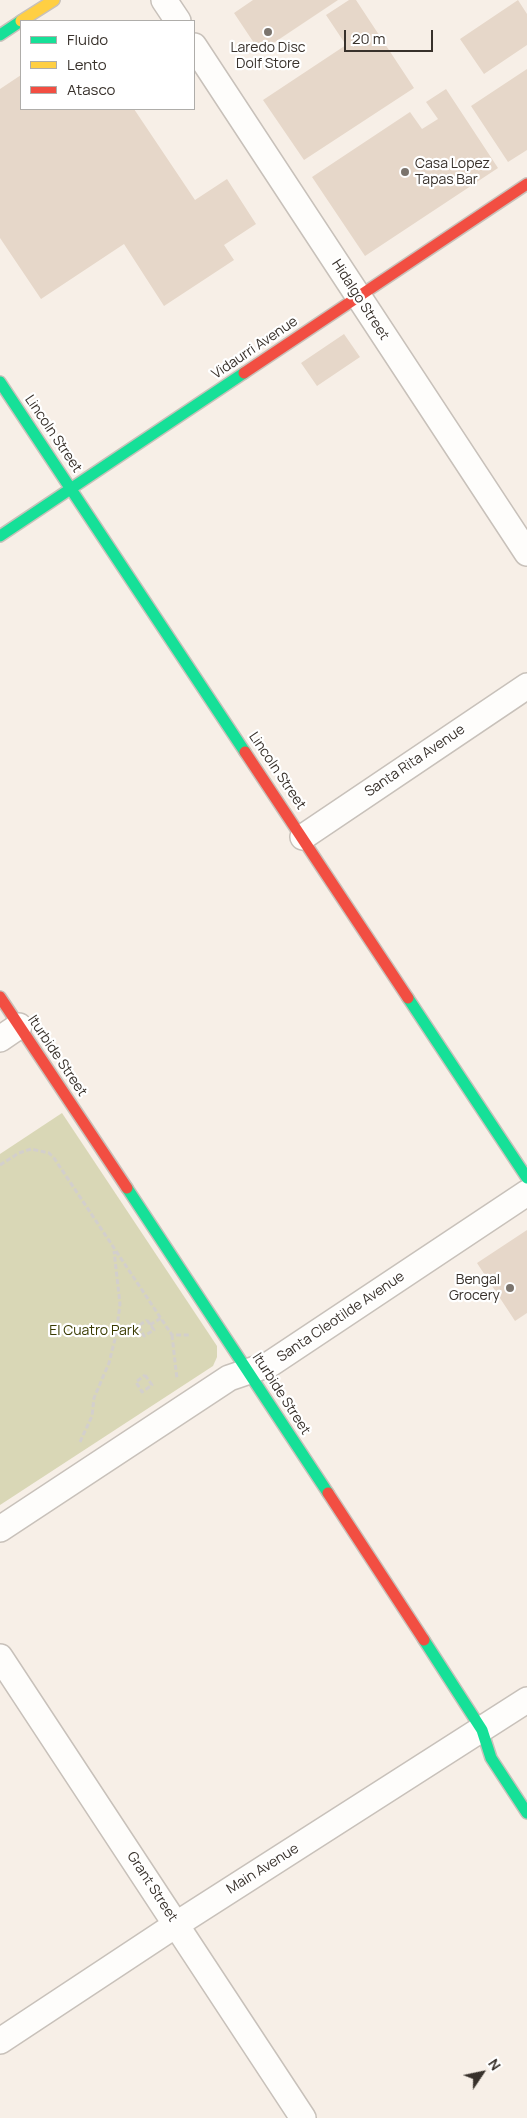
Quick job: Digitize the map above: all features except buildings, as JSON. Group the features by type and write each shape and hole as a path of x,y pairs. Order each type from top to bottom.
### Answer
{"street":[{"path":"23,20 54,0"},
{"path":"164,0 177,20"},
{"path":"0,35 20,22"},
{"name":"Hidalgo Street","path":"195,48 527,553"},
{"name":"Vidaurri Avenue","path":"0,536 527,184"},
{"name":"Lincoln Street","path":"0,382 527,1178"},
{"name":"Santa Rita Avenue","path":"302,836 527,686"},
{"name":"Iturbide Street","path":"0,997 10,1032 249,1371 482,1730 491,1758 527,1813"},
{"name":"Santa Cleotilde Avenue","path":"0,1529 229,1378 270,1364 527,1193"},
{"name":"Grant Street","path":"0,1657 303,2118"},
{"name":"Main Avenue","path":"0,2041 177,1924 527,1700"}],"path":[{"path":"0,1165 25,1151 40,1150 49,1153 62,1168 172,1335 177,1383 185,1378"},
{"path":"76,1450 92,1416 96,1389 109,1363 116,1335 120,1304 114,1248"},
{"path":"150,1325 161,1318"},
{"path":"147,1320 150,1325 154,1330 144,1336 138,1326 147,1320"},
{"path":"172,1335 192,1335"},
{"path":"145,1375 152,1385 142,1392 136,1382 145,1375"}],"green space":[{"name":"El Cuatro Park","path":"62,1113 217,1346 217,1357 213,1366 0,1505 0,1154"}],"traffic: fast":[{"path":"0,35 20,22"},
{"path":"0,536 244,373"},
{"path":"0,382 245,752"},
{"path":"408,998 527,1178"},
{"path":"127,1188 328,1493"},
{"path":"424,1640 482,1730 491,1758 527,1813"}],"traffic: slow":[{"path":"23,20 54,0"}],"traffic: jam":[{"path":"244,373 527,184"},
{"path":"245,752 408,998"},
{"path":"0,997 127,1188"},
{"path":"328,1493 424,1640"}],"place":[{"name":"Laredo Disc Dolf Store","path":"268,32"},
{"name":"Casa Lopez Tapas Bar","path":"405,172"},
{"name":"Bengal Grocery","path":"510,1288"}]}
